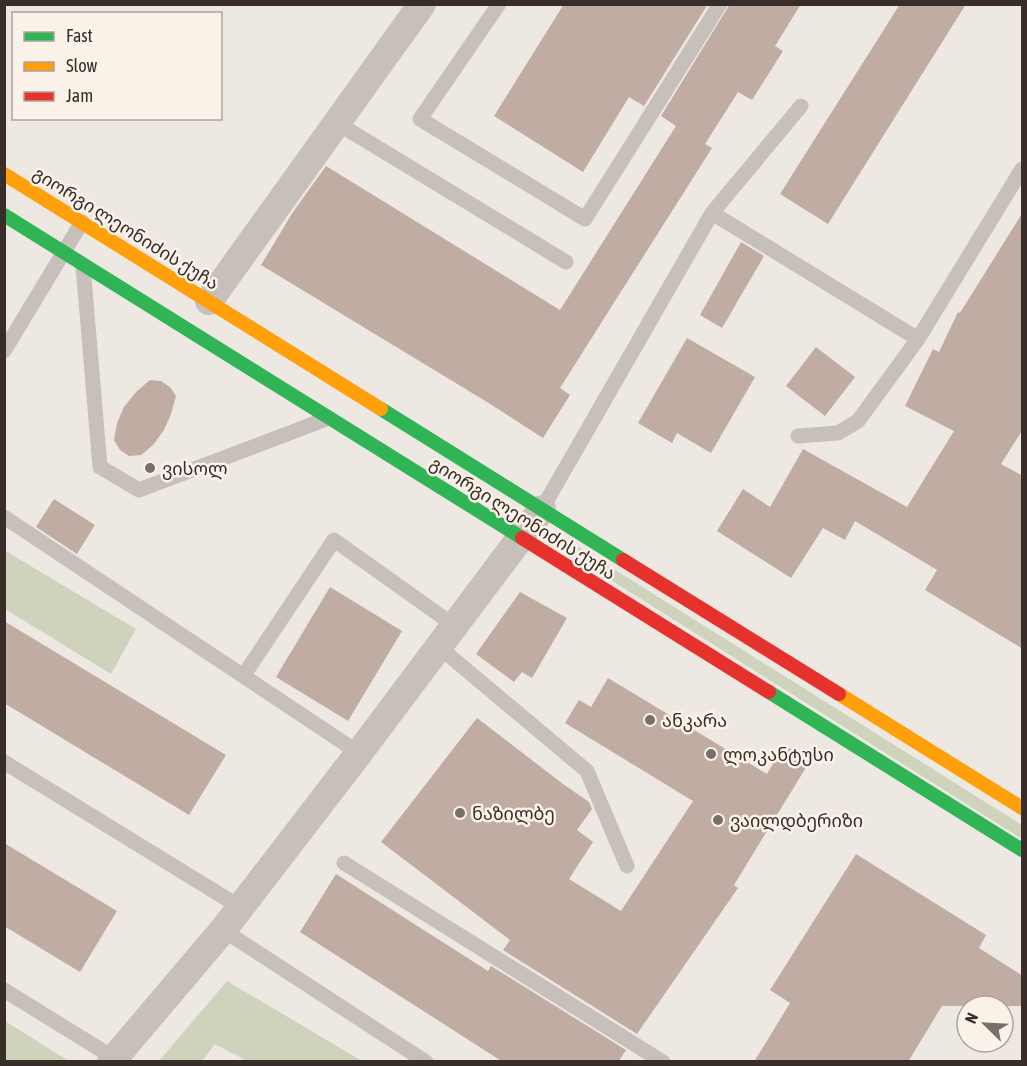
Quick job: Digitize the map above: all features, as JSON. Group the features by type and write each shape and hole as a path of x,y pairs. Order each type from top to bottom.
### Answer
{"main road":[{"name":"გიორგი ლეონიძის ქუჩა","path":"4,174 1023,808"},
{"name":"გიორგი ლეონიძის ქუჩა","path":"4,215 1023,850"}],"street":[{"path":"209,301 422,4"},
{"path":"113,1060 223,930 542,509"}],"lane":[{"path":"500,4 420,119 585,219 720,4"},
{"path":"542,509 712,213 801,106"},
{"path":"337,123 566,262"},
{"path":"798,436 838,433 858,421 918,339 1023,169"},
{"path":"712,213 918,339"},
{"path":"7,341 82,222"},
{"path":"83,264 100,467 139,490 329,418"},
{"path":"4,517 359,753"},
{"path":"244,675 334,540 447,636 587,771 627,866"},
{"path":"4,762 240,907"},
{"path":"344,863 663,1062"},
{"path":"223,930 426,1062"},
{"path":"4,990 113,1060"}],"green space":[{"path":"577,546 1022,825 1022,839 571,555"},
{"path":"4,550 136,629 111,674 5,609"},
{"path":"227,981 362,1061 247,1061 215,1044 202,1061 159,1061"},
{"path":"5,1021 67,1060 5,1061"}],"building":[{"path":"564,4 708,4 644,106 629,97 583,172 494,116"},
{"path":"730,4 801,4 775,46 783,51 752,100 738,92 705,144 712,148 560,388 570,395 543,438 261,265 293,212 326,166 560,310 676,126 661,116"},
{"path":"900,4 966,4 828,224 780,194"},
{"path":"1023,212 1023,429 1001,464 1023,476 1023,649 925,590 937,570 855,521 845,540 823,528 791,578 717,531 743,489 770,507 803,449 907,507 954,431 905,406 933,349 939,352 958,312 960,313"},
{"path":"741,242 764,256 722,328 700,315"},
{"path":"687,338 755,377 711,453 677,433 672,443 638,423"},
{"path":"816,347 855,377 825,416 786,386"},
{"path":"150,380 161,381 170,387 176,396 164,430 153,445 141,455 129,456 120,450 114,440 117,423 124,407"},
{"path":"54,499 95,525 77,554 36,527"},
{"path":"330,587 402,631 348,721 276,677"},
{"path":"520,592 567,618 532,678 522,672 514,682 476,654"},
{"path":"4,621 226,755 189,815 4,703"},
{"path":"608,678 767,774 784,745 810,761 734,885 738,888 637,1034 503,950 510,940 381,842 477,718 589,802 592,809 577,830 593,842 569,879 621,911 693,801 565,723 579,700 591,707"},
{"path":"4,843 117,911 80,972 4,926"},
{"path":"856,854 986,935 979,948 1023,976 1023,1006 1015,1006 1015,994 955,994 955,1006 942,1006 908,1062 754,1062 790,1003 770,990"},
{"path":"336,874 488,971 491,966 626,1050 618,1062 503,1062 300,932"}],"traffic: fast":[{"path":"4,215 522,538"},
{"path":"381,409 623,560"},
{"path":"769,692 1022,850"}],"traffic: slow":[{"path":"4,174 381,409"},
{"path":"839,694 1022,808"}],"traffic: jam":[{"path":"522,538 769,692"},
{"path":"623,560 839,694"}],"place":[{"name":"ვისოლ","path":"150,468"},
{"name":"ანკარა","path":"650,720"},
{"name":"ლოკანტუსი","path":"711,754"},
{"name":"ნაზილბე","path":"460,813"},
{"name":"ვაილდბერიზი","path":"718,820"}]}
